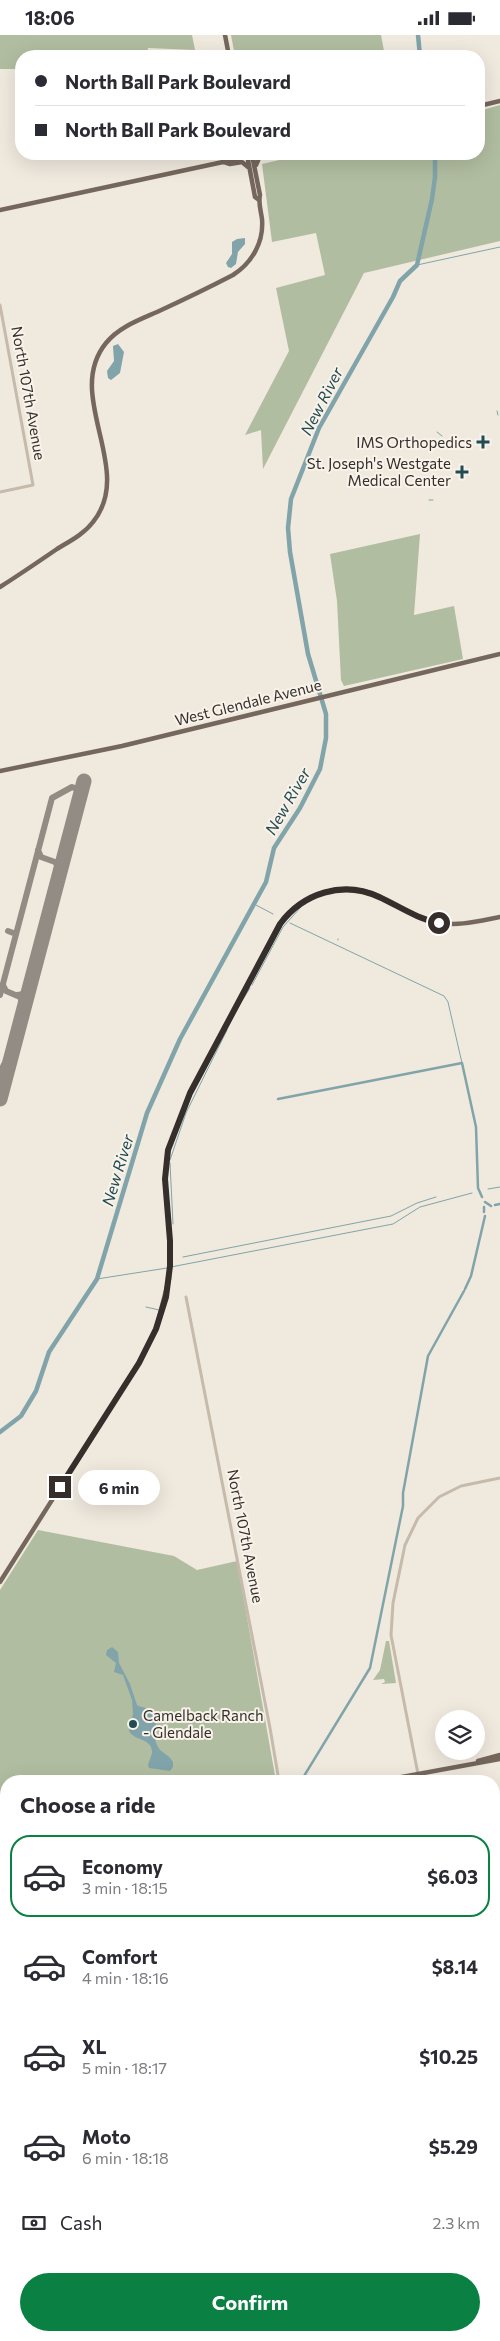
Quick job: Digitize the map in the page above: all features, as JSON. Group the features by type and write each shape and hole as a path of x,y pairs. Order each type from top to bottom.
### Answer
{"main road":[{"path":"224,35 228,50"},
{"path":"485,104 500,101"},
{"path":"0,210 230,160"},
{"path":"250,160 255,197 258,200"},
{"path":"253,160 259,189"},
{"path":"0,587 82,533 94,521 102,509 106,497 107,478 92,385 94,367 105,344 123,328 227,279 243,268 254,253 260,238 262,221 258,200 259,189 256,161 258,160"},
{"path":"222,162 230,164 245,163 252,177"},
{"name":"West Glendale Avenue","path":"1,771 97,752 500,655"},
{"path":"0,1582 143,1355 161,1315 169,1277 170,1260 165,1170 172,1140 190,1093 277,929 290,912 315,896 328,891 348,889 373,894 421,918 439,923 459,924 500,917"},
{"path":"413,1775 500,1757"}],"street":[{"name":"North 107th Avenue","path":"0,305 33,485 0,492"},
{"name":"North 107th Avenue","path":"186,1297 278,1775"},
{"path":"418,1774 391,1635 393,1603 404,1550 410,1532 418,1518 439,1497 461,1486 500,1478"}],"green space":[{"path":"0,35 192,35 195,50 148,48 148,50 15,50 15,69 0,69"},
{"path":"231,35 381,35 384,50 234,50"},
{"path":"500,105 500,241 364,273 263,469 261,430 245,435 289,351 276,288 325,275 316,233 272,242 262,164 279,160 485,160 485,109"},
{"path":"420,534 414,615 454,606 463,659 344,686 341,680 337,601 330,554"},
{"name":"Camelback Ranch - Glendale","path":"38,1530 174,1556 197,1570 237,1561 275,1775 0,1775 0,1590"},
{"path":"386,1641 389,1641 396,1683 381,1684 385,1682 384,1679 373,1680 380,1670"}],"water":[{"path":"245,238 245,244 238,252 236,264 231,268 228,267 226,263 232,254 232,242"},
{"path":"118,344 124,352 120,373 111,380 108,378 107,371 114,361 113,346"},
{"path":"112,1647 118,1652 119,1663 130,1684 137,1705 148,1709 154,1715 156,1723 155,1741 158,1748 173,1762 173,1767 170,1771 149,1768 152,1748 129,1731 133,1714 132,1700 123,1675 114,1672 116,1663 106,1655 107,1650"}],"waterway":[{"name":"New River","path":"418,35 419,50"},
{"name":"New River","path":"0,1432 21,1416 36,1391 49,1352 97,1279 147,1113 180,1039 266,882 274,848 300,808 320,769 326,738 326,714 308,654 290,552 288,528 291,499 319,428 393,297 400,281 417,265 432,199 435,160"},
{"path":"417,265 500,247"},
{"path":"497,411 498,415"},
{"path":"437,432 442,436"},
{"path":"424,464 431,463"},
{"path":"254,904 273,914"},
{"path":"252,985 283,927 301,907"},
{"path":"290,923 444,996 448,1002 462,1063"},
{"path":"240,1004 250,988"},
{"path":"170,1160 186,1113 227,1030"},
{"path":"278,1099 462,1063 476,1127 478,1188 482,1197"},
{"path":"170,1163 173,1224"},
{"path":"488,1189 500,1187"},
{"path":"171,1267 393,1224 420,1207 472,1193"},
{"path":"183,1257 391,1216 417,1203 436,1197"},
{"path":"485,1202 491,1206"},
{"path":"495,1205 500,1204"},
{"path":"484,1207 484,1212"},
{"path":"465,1289 471,1276 485,1216"},
{"path":"97,1279 167,1268"},
{"path":"305,1775 370,1668 403,1506 403,1493 428,1356 464,1291"},
{"path":"146,1307 159,1310"}],"taxiway":[{"path":"0,995 52,798 72,787 77,789 79,797"},
{"path":"38,850 41,857 55,862 60,869"},
{"path":"8,931 16,934"},
{"path":"3,985 6,991 20,997 24,1007"},
{"path":"17,995 24,994 30,986"},
{"path":"0,1072 13,1048"}],"runway":[{"path":"0,1099 84,781"}],"place":[{"name":"IMS Orthopedics","path":"483,442"},
{"name":"St. Joseph's Westgate Medical Center","path":"462,472"},
{"name":"Camelback Ranch - Glendale","path":"133,1724"}],"route":[{"path":"60,1487 139,1363 156,1329 166,1297 170,1266 165,1179 168,1150 190,1093 284,918 293,909 311,897 334,890 345,889 373,894 421,918 439,923"}]}
